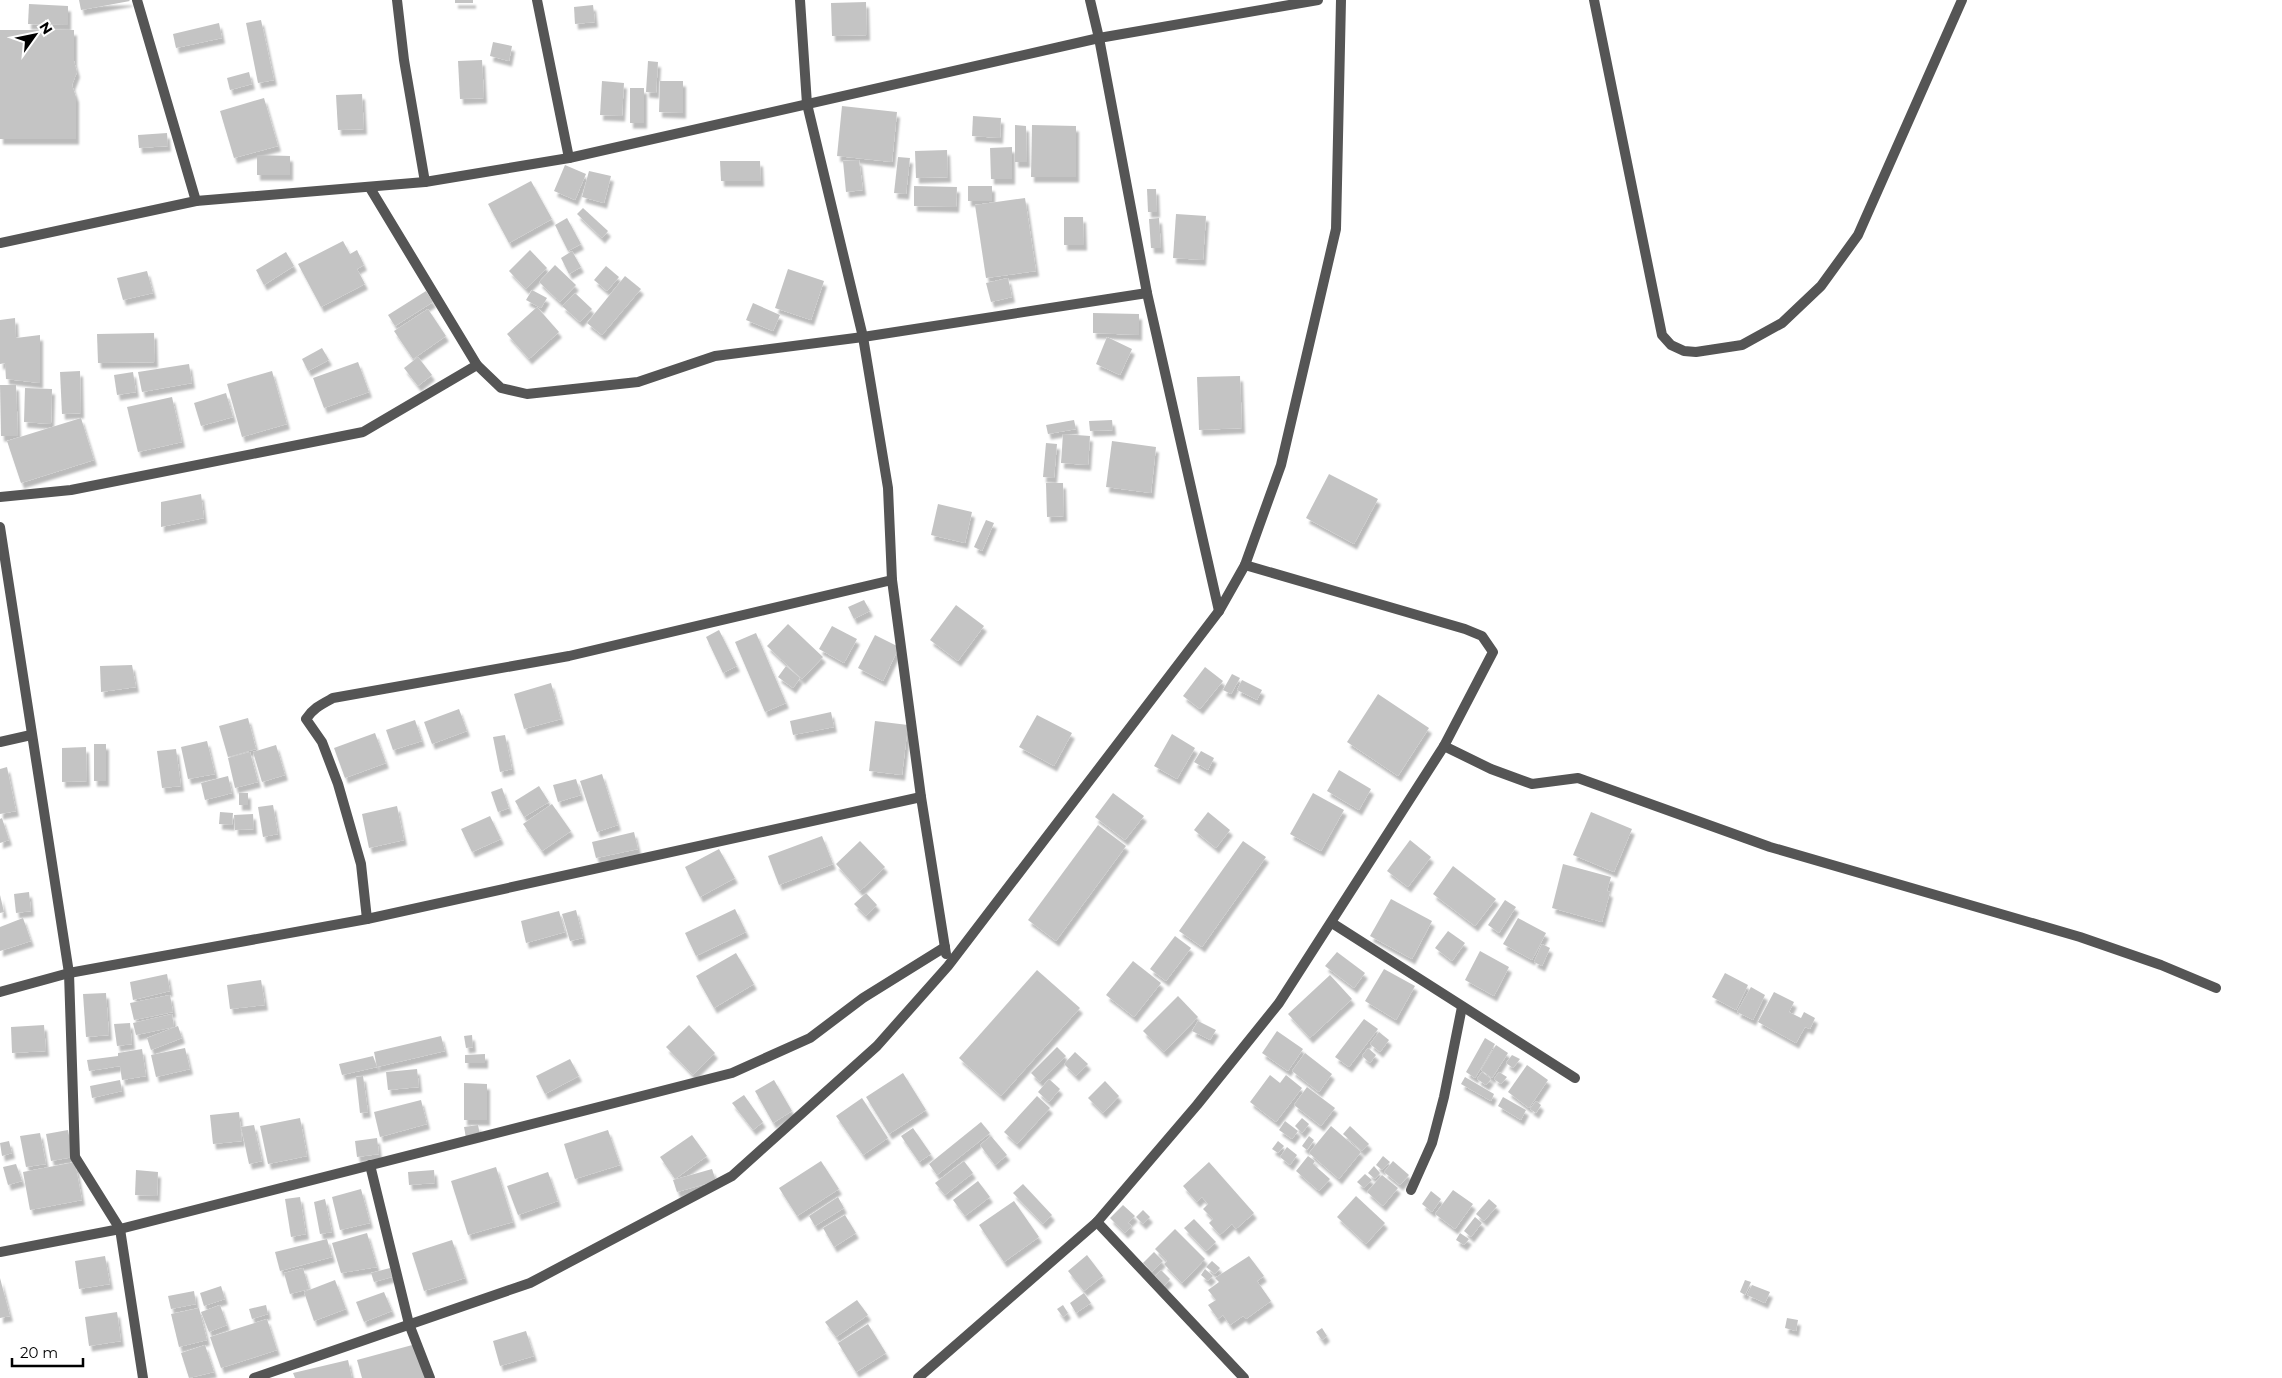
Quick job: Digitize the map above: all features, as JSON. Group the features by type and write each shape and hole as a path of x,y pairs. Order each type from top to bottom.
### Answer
{"street":[{"path":"137,0 196,200"},
{"path":"397,0 404,60 425,182"},
{"path":"537,0 569,158"},
{"path":"800,0 807,104 863,337 888,488 892,580 921,796 948,966"},
{"path":"1090,0 1099,38 1147,294 1219,611"},
{"path":"0,242 196,200 370,188 425,182 569,158 1099,38 1318,0"},
{"path":"254,1378 530,1283 732,1176 877,1046 948,966 1219,611 1245,565 1281,465 1336,229 1341,0"},
{"path":"1594,0 1662,335 1671,345 1684,351 1696,352 1742,345 1782,323 1821,286 1858,235 1962,0"},
{"path":"370,188 477,364 501,388 527,394 638,382 715,356 863,337 1147,294"},
{"path":"0,497 71,490 363,432 477,364"},
{"path":"0,527 69,973 75,1157 120,1229 143,1378"},
{"path":"918,1378 1097,1222 1197,1106 1279,1003 1444,746 1493,652 1482,636 1465,629 1245,565"},
{"path":"367,919 361,864 338,784 322,742 306,719 320,704 333,698 568,656 892,580"},
{"path":"0,742 31,735"},
{"path":"1444,746 1490,769 1532,784 1578,778 1770,847 2080,938 2161,965 2216,988"},
{"path":"0,992 69,973 367,919 921,796"},
{"path":"1332,923 1575,1078"},
{"path":"0,1252 120,1229 732,1073 810,1038 863,998 945,947"},
{"path":"1411,1190 1432,1142 1444,1097 1462,1007"},
{"path":"370,1165 410,1324 430,1378"},
{"path":"1097,1222 1244,1378"}],"building":[{"path":"79,0 129,0 130,1 81,10"},
{"path":"455,0 473,0 473,3 455,3"},
{"path":"866,2 867,35 832,36 831,3"},
{"path":"29,4 68,6 68,25 28,24"},
{"path":"593,5 595,22 575,24 574,7"},
{"path":"261,20 274,80 258,83 246,23"},
{"path":"219,23 222,38 176,48 173,34"},
{"path":"0,30 74,30 74,61 77,72 72,85 76,97 76,139 0,139"},
{"path":"493,42 512,46 509,61 490,56"},
{"path":"482,60 484,98 460,99 458,61"},
{"path":"648,61 658,62 656,93 646,92"},
{"path":"249,72 252,84 230,90 227,78"},
{"path":"602,81 624,83 622,116 600,115"},
{"path":"660,81 683,81 683,113 659,112"},
{"path":"630,88 644,88 644,123 630,123"},
{"path":"362,94 364,129 338,130 336,95"},
{"path":"264,98 278,146 234,158 220,111"},
{"path":"842,106 897,112 892,162 837,156"},
{"path":"973,116 1001,118 1000,138 972,136"},
{"path":"1015,125 1026,126 1027,162 1015,162"},
{"path":"1032,125 1076,126 1076,177 1031,177"},
{"path":"167,133 168,146 139,148 138,135"},
{"path":"1012,147 1012,179 991,179 990,148"},
{"path":"947,150 948,177 916,178 915,151"},
{"path":"257,155 290,156 290,175 257,175"},
{"path":"898,157 910,158 906,194 894,193"},
{"path":"859,160 863,190 846,192 843,161"},
{"path":"720,161 760,161 761,181 721,181"},
{"path":"565,165 586,174 575,200 554,191"},
{"path":"589,171 611,176 604,203 582,197"},
{"path":"531,181 552,219 509,243 488,204"},
{"path":"914,186 957,187 956,207 914,206"},
{"path":"968,186 992,186 992,201 968,201"},
{"path":"1147,189 1156,189 1157,212 1148,212"},
{"path":"1025,198 1036,271 986,278 975,205"},
{"path":"583,208 608,231 602,238 577,214"},
{"path":"1176,214 1206,216 1203,260 1173,258"},
{"path":"1064,217 1083,217 1084,245 1064,245"},
{"path":"567,218 581,244 568,251 555,225"},
{"path":"1159,218 1161,248 1151,248 1149,219"},
{"path":"343,241 350,254 357,250 364,265 357,269 365,284 321,307 298,264"},
{"path":"530,250 547,268 526,289 509,271"},
{"path":"572,251 581,267 569,274 561,258"},
{"path":"286,252 294,266 264,285 256,270"},
{"path":"555,265 576,285 560,302 539,282"},
{"path":"606,266 619,277 607,291 594,280"},
{"path":"788,269 824,281 811,320 775,308"},
{"path":"147,271 153,293 123,300 117,278"},
{"path":"625,276 641,289 602,335 587,323"},
{"path":"1008,278 1012,297 991,302 986,283"},
{"path":"532,290 547,298 541,308 526,300"},
{"path":"426,291 433,302 395,326 388,315"},
{"path":"575,293 592,309 580,322 562,306"},
{"path":"753,303 780,315 773,331 746,320"},
{"path":"537,307 559,332 529,359 507,334"},
{"path":"428,309 446,336 413,359 394,331"},
{"path":"1093,313 1139,314 1139,335 1093,333"},
{"path":"15,318 16,338 40,335 40,383 6,379 5,363 0,364 0,320"},
{"path":"154,333 155,362 98,363 97,334"},
{"path":"1107,337 1132,349 1120,375 1096,364"},
{"path":"322,348 329,360 308,371 302,359"},
{"path":"418,357 432,375 418,386 404,368"},
{"path":"358,362 369,392 324,408 313,378"},
{"path":"189,364 192,383 142,392 138,372"},
{"path":"80,371 81,413 62,414 60,372"},
{"path":"272,371 287,424 242,437 227,384"},
{"path":"133,372 136,392 117,395 114,375"},
{"path":"1240,376 1242,428 1199,430 1197,377"},
{"path":"0,385 16,385 18,436 1,436"},
{"path":"25,388 52,389 51,424 24,422"},
{"path":"226,393 233,417 201,426 194,403"},
{"path":"172,397 182,442 138,452 127,407"},
{"path":"81,418 94,460 21,483 7,441"},
{"path":"1074,420 1076,429 1048,434 1046,425"},
{"path":"1112,420 1113,430 1090,431 1089,421"},
{"path":"1063,434 1090,436 1088,465 1061,463"},
{"path":"1112,441 1156,447 1151,493 1106,487"},
{"path":"1046,443 1057,444 1054,478 1043,477"},
{"path":"1329,474 1378,499 1354,544 1306,518"},
{"path":"1046,483 1063,483 1064,516 1047,517"},
{"path":"201,494 204,518 161,527 161,502"},
{"path":"938,504 972,512 965,543 931,535"},
{"path":"986,520 994,523 982,551 974,547"},
{"path":"864,600 870,611 854,619 848,607"},
{"path":"956,605 984,626 958,661 930,640"},
{"path":"788,624 823,657 802,679 767,646"},
{"path":"832,626 857,639 844,663 819,649"},
{"path":"719,630 737,666 723,673 706,637"},
{"path":"756,633 786,703 765,712 735,642"},
{"path":"875,635 899,647 883,681 858,668"},
{"path":"132,665 136,687 101,692 100,666"},
{"path":"786,666 800,678 793,688 778,677"},
{"path":"1205,667 1223,681 1200,709 1183,696"},
{"path":"1232,674 1240,678 1231,694 1223,690"},
{"path":"1242,680 1262,690 1257,700 1237,690"},
{"path":"551,683 561,719 524,729 514,694"},
{"path":"1378,694 1429,728 1398,776 1347,742"},
{"path":"459,709 467,731 432,744 424,722"},
{"path":"831,712 834,727 793,735 790,721"},
{"path":"1037,715 1072,733 1054,766 1019,747"},
{"path":"248,718 256,749 228,757 219,726"},
{"path":"415,720 422,741 393,750 386,730"},
{"path":"875,721 908,725 902,775 869,771"},
{"path":"375,733 386,763 345,778 334,748"},
{"path":"1172,734 1195,748 1177,779 1154,766"},
{"path":"505,735 512,769 500,772 493,737"},
{"path":"207,741 215,774 188,779 181,747"},
{"path":"94,744 106,744 106,781 94,781"},
{"path":"276,745 285,775 262,782 253,752"},
{"path":"86,747 87,781 62,782 62,748"},
{"path":"176,749 181,786 162,788 157,751"},
{"path":"1201,751 1214,758 1208,770 1194,762"},
{"path":"250,752 258,782 235,788 228,758"},
{"path":"7,767 16,811 0,814 0,769"},
{"path":"1339,770 1371,789 1359,810 1327,791"},
{"path":"602,774 618,825 597,832 580,781"},
{"path":"228,776 232,793 205,800 201,783"},
{"path":"576,779 581,795 558,802 553,785"},
{"path":"539,786 549,802 524,817 515,801"},
{"path":"502,788 509,808 498,812 491,792"},
{"path":"239,793 248,793 248,805 239,805"},
{"path":"1113,793 1144,816 1125,840 1095,817"},
{"path":"1313,793 1344,810 1321,851 1290,834"},
{"path":"552,804 571,831 542,851 523,824"},
{"path":"273,805 278,834 263,837 258,807"},
{"path":"397,806 404,840 369,848 362,814"},
{"path":"220,812 233,813 232,825 219,824"},
{"path":"1208,812 1230,830 1216,848 1194,830"},
{"path":"1591,812 1632,829 1614,872 1573,855"},
{"path":"253,814 254,829 235,830 234,815"},
{"path":"490,816 501,839 472,852 461,829"},
{"path":"2,818 9,840 0,843 0,819"},
{"path":"1098,825 1126,846 1056,941 1028,920"},
{"path":"634,832 638,849 596,858 592,842"},
{"path":"822,836 833,864 779,885 768,856"},
{"path":"1410,840 1431,857 1408,887 1387,871"},
{"path":"860,841 885,867 860,891 836,864"},
{"path":"1243,841 1266,857 1202,947 1179,931"},
{"path":"719,849 735,878 700,897 685,867"},
{"path":"1563,864 1611,877 1607,891 1610,892 1602,922 1552,908"},
{"path":"1453,866 1496,899 1475,926 1433,894"},
{"path":"29,892 31,911 16,913 14,894"},
{"path":"866,893 877,905 866,916 854,904"},
{"path":"0,895 4,912 0,913"},
{"path":"1391,899 1432,921 1412,959 1370,936"},
{"path":"1505,900 1516,907 1499,933 1488,925"},
{"path":"735,909 746,932 696,956 685,933"},
{"path":"576,910 583,938 570,941 562,914"},
{"path":"559,911 565,932 526,943 521,921"},
{"path":"23,918 31,941 0,951 0,927"},
{"path":"1518,918 1546,933 1532,960 1503,944"},
{"path":"1448,931 1465,943 1452,961 1435,948"},
{"path":"1175,936 1191,948 1166,981 1150,969"},
{"path":"1542,944 1550,948 1542,966 1534,962"},
{"path":"1480,951 1509,967 1494,996 1465,980"},
{"path":"1337,952 1365,973 1354,988 1325,966"},
{"path":"736,953 754,984 714,1008 696,976"},
{"path":"1133,961 1161,983 1134,1017 1106,995"},
{"path":"1384,969 1415,986 1396,1020 1365,1001"},
{"path":"1037,970 1080,1008 1001,1096 959,1058"},
{"path":"1725,973 1748,985 1736,1010 1712,997"},
{"path":"167,974 170,991 133,1000 130,982"},
{"path":"1330,975 1352,999 1310,1038 1288,1014"},
{"path":"261,980 265,1005 230,1009 227,985"},
{"path":"1751,987 1765,995 1753,1020 1737,1012"},
{"path":"1774,992 1794,1002 1789,1012 1801,1018 1804,1012 1815,1018 1810,1029 1805,1027 1796,1043 1758,1022"},
{"path":"106,993 109,1035 86,1037 83,994"},
{"path":"170,995 173,1012 134,1020 130,1003"},
{"path":"1178,996 1198,1017 1164,1052 1143,1031"},
{"path":"172,1014 174,1027 136,1035 133,1023"},
{"path":"1364,1019 1378,1029 1349,1067 1335,1057"},
{"path":"1198,1021 1216,1030 1210,1040 1192,1031"},
{"path":"130,1023 132,1044 117,1046 114,1024"},
{"path":"44,1025 46,1051 12,1053 11,1027"},
{"path":"689,1025 715,1053 693,1075 666,1047"},
{"path":"178,1026 182,1038 151,1050 147,1038"},
{"path":"1277,1031 1303,1049 1288,1071 1262,1053"},
{"path":"1379,1032 1389,1040 1380,1052 1370,1044"},
{"path":"472,1035 473,1047 466,1048 464,1036"},
{"path":"441,1036 445,1051 377,1067 374,1052"},
{"path":"1485,1038 1495,1044 1475,1078 1466,1072"},
{"path":"1496,1045 1508,1053 1492,1078 1481,1070"},
{"path":"1057,1047 1066,1056 1040,1082 1031,1073"},
{"path":"185,1048 190,1069 156,1077 151,1055"},
{"path":"1368,1048 1376,1055 1370,1063 1362,1056"},
{"path":"142,1049 146,1076 122,1080 120,1066 89,1071 87,1060 118,1056 118,1053"},
{"path":"1075,1052 1088,1064 1076,1076 1064,1064"},
{"path":"1305,1053 1332,1074 1319,1092 1292,1071"},
{"path":"485,1054 485,1063 465,1063 465,1055"},
{"path":"1512,1055 1520,1059 1513,1068 1506,1063"},
{"path":"373,1056 377,1067 342,1075 339,1064"},
{"path":"570,1059 579,1076 545,1094 536,1076"},
{"path":"1527,1065 1548,1080 1529,1108 1508,1092"},
{"path":"417,1069 419,1087 388,1090 386,1072"},
{"path":"1482,1072 1491,1079 1486,1085 1477,1079"},
{"path":"1499,1072 1507,1077 1501,1084 1494,1079"},
{"path":"903,1073 926,1110 889,1134 866,1097"},
{"path":"1270,1075 1280,1083 1286,1075 1302,1088 1276,1122 1250,1102"},
{"path":"363,1076 368,1112 360,1113 356,1077"},
{"path":"1465,1077 1494,1094 1491,1101 1461,1084"},
{"path":"1049,1079 1060,1089 1049,1102 1038,1092"},
{"path":"120,1080 122,1091 92,1098 90,1086"},
{"path":"774,1080 792,1111 773,1123 755,1091"},
{"path":"1105,1081 1119,1096 1103,1113 1088,1098"},
{"path":"464,1083 487,1084 487,1120 464,1120"},
{"path":"1307,1087 1335,1108 1321,1126 1294,1105"},
{"path":"744,1095 763,1122 753,1130 732,1103"},
{"path":"1037,1096 1050,1108 1017,1144 1004,1132"},
{"path":"1503,1097 1526,1110 1521,1120 1498,1106"},
{"path":"862,1098 888,1138 863,1155 836,1116"},
{"path":"421,1100 427,1124 380,1137 374,1112"},
{"path":"1536,1101 1541,1105 1536,1113 1530,1109"},
{"path":"239,1112 242,1141 213,1144 210,1115"},
{"path":"300,1118 307,1156 268,1164 260,1126"},
{"path":"1302,1118 1309,1124 1302,1133 1295,1126"},
{"path":"1285,1121 1298,1131 1292,1139 1279,1130"},
{"path":"981,1122 990,1133 937,1175 929,1164"},
{"path":"254,1125 262,1161 249,1164 241,1127"},
{"path":"478,1125 480,1135 466,1138 464,1127"},
{"path":"1331,1126 1361,1152 1339,1179 1309,1153"},
{"path":"1350,1126 1369,1144 1362,1151 1343,1134"},
{"path":"913,1128 931,1154 919,1162 901,1136"},
{"path":"68,1130 73,1157 51,1161 46,1134"},
{"path":"608,1130 620,1165 575,1179 564,1144"},
{"path":"40,1133 46,1164 26,1167 20,1136"},
{"path":"692,1135 707,1156 675,1179 660,1157"},
{"path":"991,1136 1007,1155 995,1165 980,1145"},
{"path":"1309,1136 1314,1140 1307,1150 1302,1146"},
{"path":"377,1138 379,1154 357,1157 355,1141"},
{"path":"9,1141 12,1153 2,1156 0,1143"},
{"path":"1278,1141 1284,1146 1278,1153 1272,1149"},
{"path":"1287,1147 1297,1155 1290,1165 1280,1157"},
{"path":"1308,1156 1315,1161 1313,1164 1330,1179 1319,1191 1296,1171"},
{"path":"1383,1156 1390,1162 1382,1170 1376,1165"},
{"path":"821,1161 839,1189 797,1216 779,1188"},
{"path":"964,1161 973,1173 945,1195 935,1183"},
{"path":"1393,1161 1409,1175 1400,1185 1384,1172"},
{"path":"75,1162 82,1200 30,1210 23,1172"},
{"path":"1209,1162 1254,1213 1236,1229 1232,1224 1220,1235 1209,1223 1213,1219 1203,1209 1208,1204 1202,1197 1197,1202 1183,1186"},
{"path":"16,1164 22,1181 8,1185 3,1167"},
{"path":"1374,1166 1380,1173 1375,1179 1368,1173"},
{"path":"496,1167 513,1222 468,1235 451,1181"},
{"path":"712,1169 716,1181 677,1192 673,1180"},
{"path":"136,1170 158,1172 157,1196 135,1195"},
{"path":"434,1170 435,1183 409,1185 408,1172"},
{"path":"548,1172 558,1201 518,1215 507,1186"},
{"path":"1365,1174 1372,1180 1364,1188 1357,1182"},
{"path":"1382,1175 1398,1188 1383,1206 1367,1192"},
{"path":"978,1181 990,1197 965,1216 953,1200"},
{"path":"1023,1184 1052,1215 1043,1224 1013,1193"},
{"path":"361,1189 370,1223 340,1230 332,1197"},
{"path":"1453,1190 1473,1204 1455,1229 1435,1214"},
{"path":"1431,1191 1441,1199 1432,1212 1422,1204"},
{"path":"1356,1196 1385,1223 1366,1244 1337,1217"},
{"path":"300,1197 306,1234 291,1237 285,1199"},
{"path":"838,1197 844,1208 815,1226 809,1216"},
{"path":"325,1199 332,1232 320,1234 314,1202"},
{"path":"1489,1199 1497,1206 1484,1221 1476,1214"},
{"path":"1014,1201 1039,1237 1004,1262 979,1225"},
{"path":"1123,1205 1135,1216 1128,1223 1132,1226 1125,1233 1110,1218"},
{"path":"1143,1210 1150,1217 1143,1224 1136,1217"},
{"path":"845,1215 856,1233 834,1247 823,1228"},
{"path":"1475,1217 1482,1223 1471,1237 1464,1231"},
{"path":"1194,1219 1216,1242 1206,1251 1184,1228"},
{"path":"1175,1229 1205,1259 1182,1283 1164,1264 1167,1261 1155,1249"},
{"path":"367,1233 377,1267 341,1273 332,1243"},
{"path":"1460,1233 1469,1239 1464,1245 1456,1240"},
{"path":"327,1239 332,1257 280,1271 275,1252"},
{"path":"452,1240 465,1278 424,1291 412,1253"},
{"path":"1154,1252 1163,1261 1152,1272 1143,1263"},
{"path":"1087,1255 1103,1276 1084,1291 1068,1271"},
{"path":"105,1256 110,1284 79,1289 75,1261"},
{"path":"1249,1256 1264,1276 1257,1281 1271,1301 1246,1319 1243,1316 1230,1325 1223,1315 1218,1319 1208,1305 1216,1300 1208,1290 1219,1282 1215,1278"},
{"path":"1212,1261 1220,1268 1215,1274 1206,1267"},
{"path":"303,1268 309,1289 290,1294 284,1273"},
{"path":"390,1268 392,1277 374,1282 371,1273"},
{"path":"1205,1269 1213,1276 1208,1281 1201,1275"},
{"path":"1161,1270 1170,1279 1164,1286 1155,1276"},
{"path":"0,1278 10,1316 0,1318"},
{"path":"335,1280 346,1309 314,1321 304,1292"},
{"path":"1745,1280 1751,1282 1745,1295 1740,1292"},
{"path":"1752,1285 1770,1292 1765,1303 1747,1295"},
{"path":"221,1286 225,1299 204,1306 200,1293"},
{"path":"194,1291 196,1304 171,1309 168,1296"},
{"path":"384,1292 392,1311 364,1322 356,1302"},
{"path":"1084,1293 1091,1303 1076,1313 1070,1303"},
{"path":"857,1300 868,1315 836,1337 825,1322"},
{"path":"220,1305 227,1325 209,1332 201,1312"},
{"path":"266,1305 268,1314 252,1319 249,1309"},
{"path":"1063,1305 1068,1313 1063,1317 1057,1309"},
{"path":"199,1308 207,1340 179,1347 171,1314"},
{"path":"117,1312 121,1341 89,1346 85,1317"},
{"path":"1787,1318 1798,1320 1796,1331 1785,1328"},
{"path":"267,1319 277,1350 221,1368 210,1337"},
{"path":"868,1324 886,1353 856,1372 838,1343"},
{"path":"1322,1328 1327,1336 1322,1340 1316,1332"},
{"path":"526,1331 534,1356 500,1366 493,1341"},
{"path":"416,1344 425,1378 362,1378 357,1360"},
{"path":"205,1345 214,1372 189,1378 181,1353"},
{"path":"348,1360 352,1378 295,1378 293,1373"}]}
